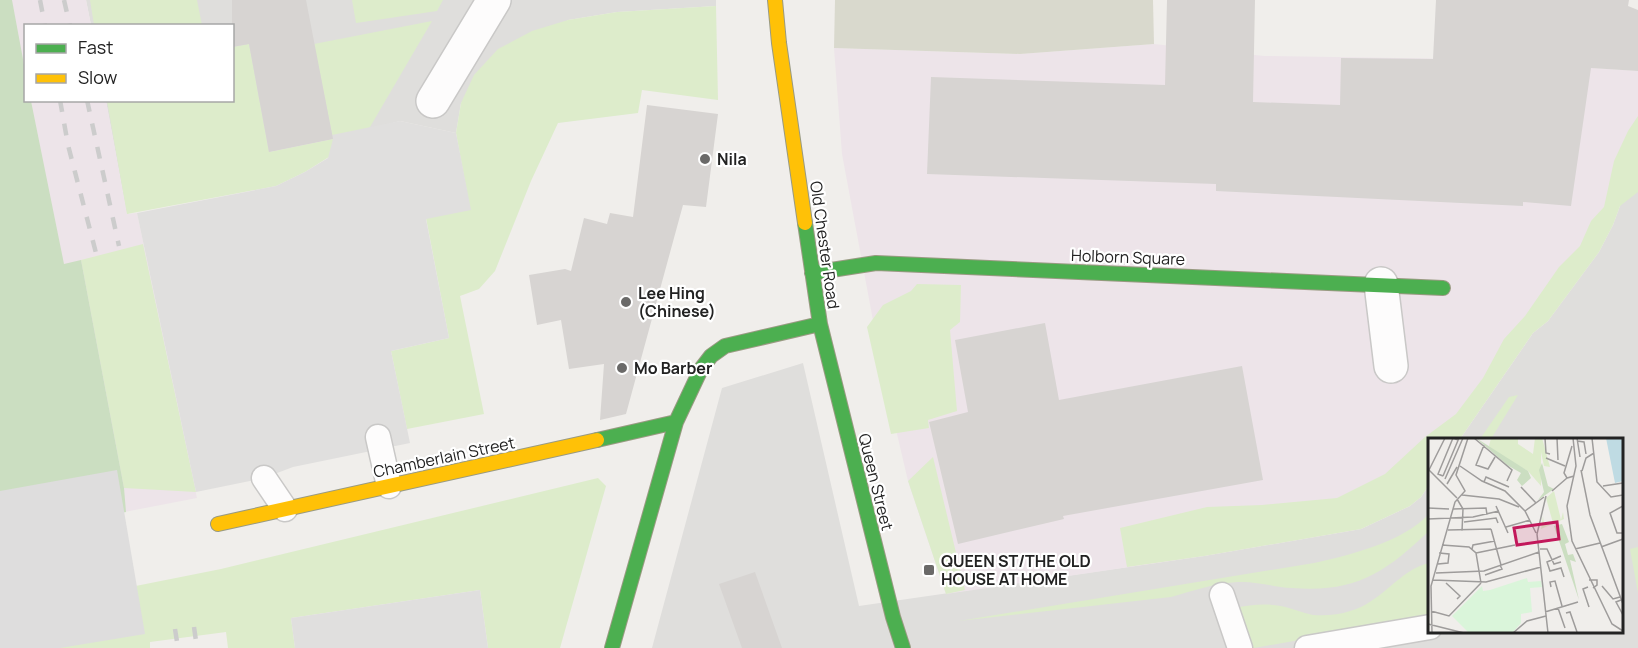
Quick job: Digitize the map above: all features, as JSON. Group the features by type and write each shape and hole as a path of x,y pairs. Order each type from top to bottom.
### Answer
{"street":[{"path":"433,101 494,0"},
{"name":"Old Chester Road","path":"612,648 676,422 701,369 711,356 725,346 820,324 779,43 776,0"},
{"name":"Holborn Square","path":"812,273 876,263 1443,288"},
{"path":"1381,284 1391,366"},
{"name":"Queen Street","path":"820,324 893,617 903,648"},
{"name":"Chamberlain Street","path":"218,524 676,422"}],"lane":[{"path":"378,437 389,486"},
{"path":"264,478 285,509"},
{"path":"1222,596 1240,648"},
{"path":"1307,648 1428,627"}],"shaded area":[{"path":"0,0 86,0 91,24 24,24 24,102 106,102 127,214 137,213 197,498 0,536"},
{"path":"86,0 716,0 716,6 617,12 568,20 461,103 456,133 400,121 333,139 269,152 127,214 106,102 234,102 234,24 91,24"},
{"path":"835,0 1153,0 1154,44 1020,54 834,48"},
{"path":"1154,44 1264,56 1462,59 1638,71 1638,143 1613,225 1548,321 1533,333 1461,438 1428,438 1428,486 1421,497 1410,506 1361,529 1204,556 946,594 908,481 883,374 842,154 834,48 1020,54"},
{"path":"400,121 456,133 471,210 426,219 449,338 391,351 410,443 293,467 264,478 196,492 137,213 276,186 328,158 332,135"},
{"path":"1638,143 1638,648 652,648 722,388 803,363 859,606 1204,556 1361,529 1410,506 1421,497 1428,486 1428,633 1623,633 1623,438 1461,438 1533,333 1548,321 1599,252 1620,206"},
{"path":"480,590 488,648 295,648 291,618"}],"green space":[{"path":"0,0 12,0 24,65 24,102 31,102 64,264 81,260 124,488 126,512 0,536"},
{"path":"90,0 197,0 202,24 94,24"},
{"path":"352,0 443,0 437,11 356,23"},
{"path":"716,6 718,100 642,90 638,113 558,123 531,181 495,271 479,289 460,296 484,414 407,429 391,351 449,338 426,218 470,209 456,133 461,103 474,75 498,49 532,31 568,20 617,12"},
{"path":"432,21 370,127 356,140 305,172 276,186 127,214 107,102 234,102 234,47 249,44 269,152 333,139 314,44"},
{"path":"1638,116 1638,192 1620,206 1599,252 1548,321 1533,333 1461,438 1428,438 1428,486 1421,497 1410,506 1361,529 1127,567 1120,528 1207,507 1262,505 1337,498 1385,474 1425,437 1456,414 1483,378 1504,339 1525,316 1559,267 1580,246 1591,221 1604,207 1614,161"},
{"path":"143,244 196,492 124,488 81,260"},
{"path":"917,284 961,285 960,322 950,330 957,411 928,420 929,428 891,434 867,327 883,305 911,291"},
{"path":"1518,395 1492,438 1481,438 1509,397"},
{"path":"933,457 965,590 946,594 908,481"},
{"path":"598,478 606,486 560,648 488,648 480,590 291,618 295,648 228,648 226,632 150,642 150,648 0,648 0,613 221,569"},
{"path":"1428,515 1428,532 1398,558 1368,577 1334,587 1314,589 1238,582 1171,597 959,621 1314,563 1344,556 1391,540 1418,524"},
{"path":"1638,547 1638,593 1630,549"},
{"path":"1428,563 1428,617 1247,648 1235,608 1269,605 1313,615 1341,613 1361,607 1418,567"}],"pier":[{"path":"117,470 145,634 60,648 0,648 0,491"}],"building":[{"path":"232,0 306,0 333,139 269,152 249,44 234,47 234,24 232,24"},
{"path":"1167,0 1255,0 1253,102 1340,105 1341,58 1433,59 1436,0 1629,0 1628,6 1638,10 1638,71 1591,68 1571,206 1523,202 1523,206 1216,191 1216,184 927,174 931,77 1165,85"},
{"path":"647,105 718,114 706,207 683,205 626,414 600,420 604,364 569,369 561,320 537,325 529,275 565,269 571,271 584,218 607,224 610,213 633,217"},
{"path":"1045,323 1059,400 1242,366 1263,480 1063,516 1064,519 958,544 929,422 968,412 955,340"},
{"path":"755,572 782,648 742,648 719,584"}],"railway":[{"path":"40,0 45,24"},
{"path":"64,0 70,24"},
{"path":"60,102 68,145 96,253"},
{"path":"87,102 119,246"},
{"path":"194,627 197,648"},
{"path":"175,629 178,648"}],"traffic: fast":[{"path":"805,223 820,324 893,617 903,648"},
{"path":"812,273 876,263 1443,288"},
{"path":"612,648 676,422 701,369 711,356 725,346 820,324"},
{"path":"597,440 676,422"}],"traffic: slow":[{"path":"775,0 805,223"},
{"path":"218,524 597,440"}],"place":[{"name":"Nila","path":"705,159"},
{"name":"Lee Hing (Chinese)","path":"626,302"},
{"name":"Mo Barber","path":"622,368"},
{"name":"QUEEN ST/THE OLD HOUSE AT HOME","path":"929,570"}]}
